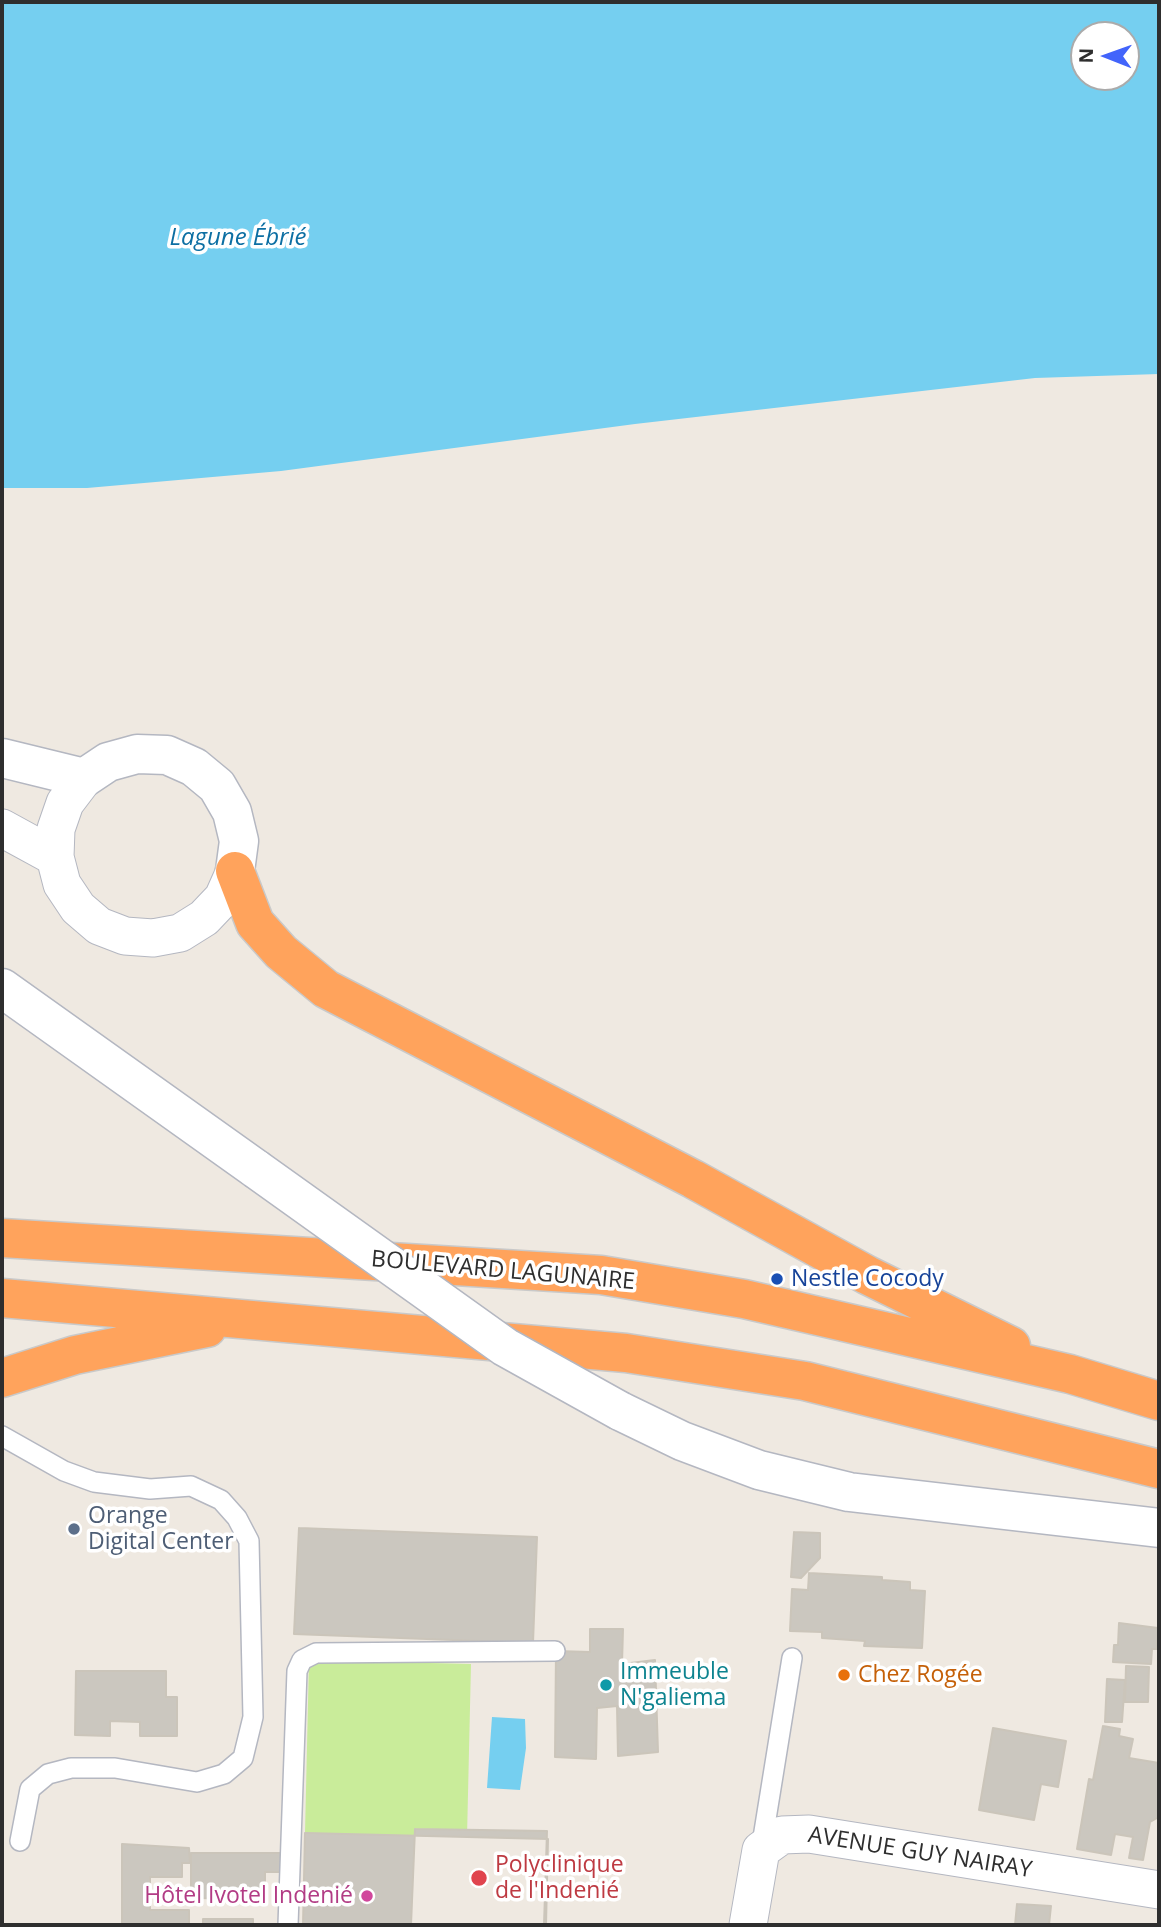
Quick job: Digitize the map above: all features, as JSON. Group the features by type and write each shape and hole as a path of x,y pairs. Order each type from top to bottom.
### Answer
{"highway":[{"path":"235,871 255,923 281,952 326,989 693,1179 867,1275 1070,1374"},
{"name":"BOULEVARD LAGUNAIRE","path":"2,1238 601,1275 744,1299 1070,1374 1159,1401"},
{"path":"2,1298 239,1321 626,1353 805,1381 1159,1469"},
{"path":"2,1378 75,1355 239,1321"}],"main road":[{"path":"2,758 84,778 108,762 137,754 167,755 194,767 217,786 232,812 239,841 235,871"},
{"path":"2,988 505,1347 620,1411 682,1441 759,1470 849,1492 1159,1528"}],"street":[{"path":"84,778 65,803 56,829 55,857 62,884 78,908 99,926 125,936 153,939 180,933 196,923 223,898 235,871"},
{"path":"2,828 55,857"},
{"name":"AVENUE GUY NAIRAY","path":"761,1850 782,1835 809,1835 1159,1890"},
{"path":"748,1925 761,1850"}],"lane":[{"path":"2,1436 64,1471 94,1482 150,1489 191,1486 221,1500 237,1518 248,1541 253,1717 243,1758 224,1774 197,1782 115,1768 71,1768 48,1774 30,1789 20,1841"},
{"path":"288,1925 297,1671 302,1660 316,1653 555,1651"},
{"path":"761,1850 792,1658"}],"green space":[{"path":"309,1660 471,1664 467,1837 305,1833"}],"water":[{"name":"Lagune Ébrié","path":"2,2 1159,2 1159,374 1035,378 635,424 281,471 87,488 2,488"},
{"path":"492,1717 525,1719 526,1748 520,1790 487,1788"}],"building":[{"path":"299,1528 537,1537 533,1643 294,1634"},
{"path":"794,1532 820,1533 820,1558 801,1578 791,1577"},
{"path":"809,1573 882,1577 882,1580 910,1582 910,1590 925,1591 922,1648 864,1646 865,1641 822,1638 822,1632 790,1631 792,1589 808,1590"},
{"path":"1119,1623 1158,1628 1157,1649 1152,1649 1151,1664 1113,1662 1114,1645 1118,1645"},
{"name":"Immeuble N'galiema","path":"590,1629 623,1629 622,1664 655,1660 658,1752 618,1756 617,1706 597,1708 596,1759 555,1757 556,1651 590,1652"},
{"path":"1126,1666 1149,1667 1148,1702 1125,1702"},
{"path":"76,1671 166,1671 166,1697 177,1697 177,1736 140,1736 140,1722 110,1721 110,1736 75,1735"},
{"path":"1107,1679 1125,1680 1122,1722 1105,1722"},
{"path":"1103,1726 1120,1729 1119,1736 1133,1739 1129,1758 1159,1763 1159,1817 1150,1822 1143,1860 1129,1858 1133,1837 1115,1834 1111,1855 1077,1849 1089,1779 1093,1780"},
{"path":"993,1728 1066,1741 1058,1787 1041,1784 1034,1820 979,1810"},
{"name":"Polyclinique de l'Indenié","path":"415,1829 547,1831 544,1925 411,1925"},
{"path":"305,1833 548,1839 546,1925 303,1925"},
{"path":"122,1844 189,1848 190,1863 182,1863 182,1877 150,1877 150,1910 189,1910 189,1925 122,1925"},
{"path":"191,1853 280,1853 280,1872 265,1872 265,1899 191,1898"},
{"path":"1017,1904 1051,1906 1049,1925 1015,1925"},
{"path":"203,1919 253,1919 253,1925 203,1925"}],"place":[{"name":"Nestle Cocody","path":"777,1279"},
{"name":"Orange Digital Center","path":"74,1529"},
{"name":"Chez Rogée","path":"844,1675"},
{"name":"Immeuble N'galiema","path":"606,1685"},
{"name":"Polyclinique de l'Indenié","path":"479,1878"},
{"name":"Hôtel Ivotel Indenié","path":"367,1896"}]}
